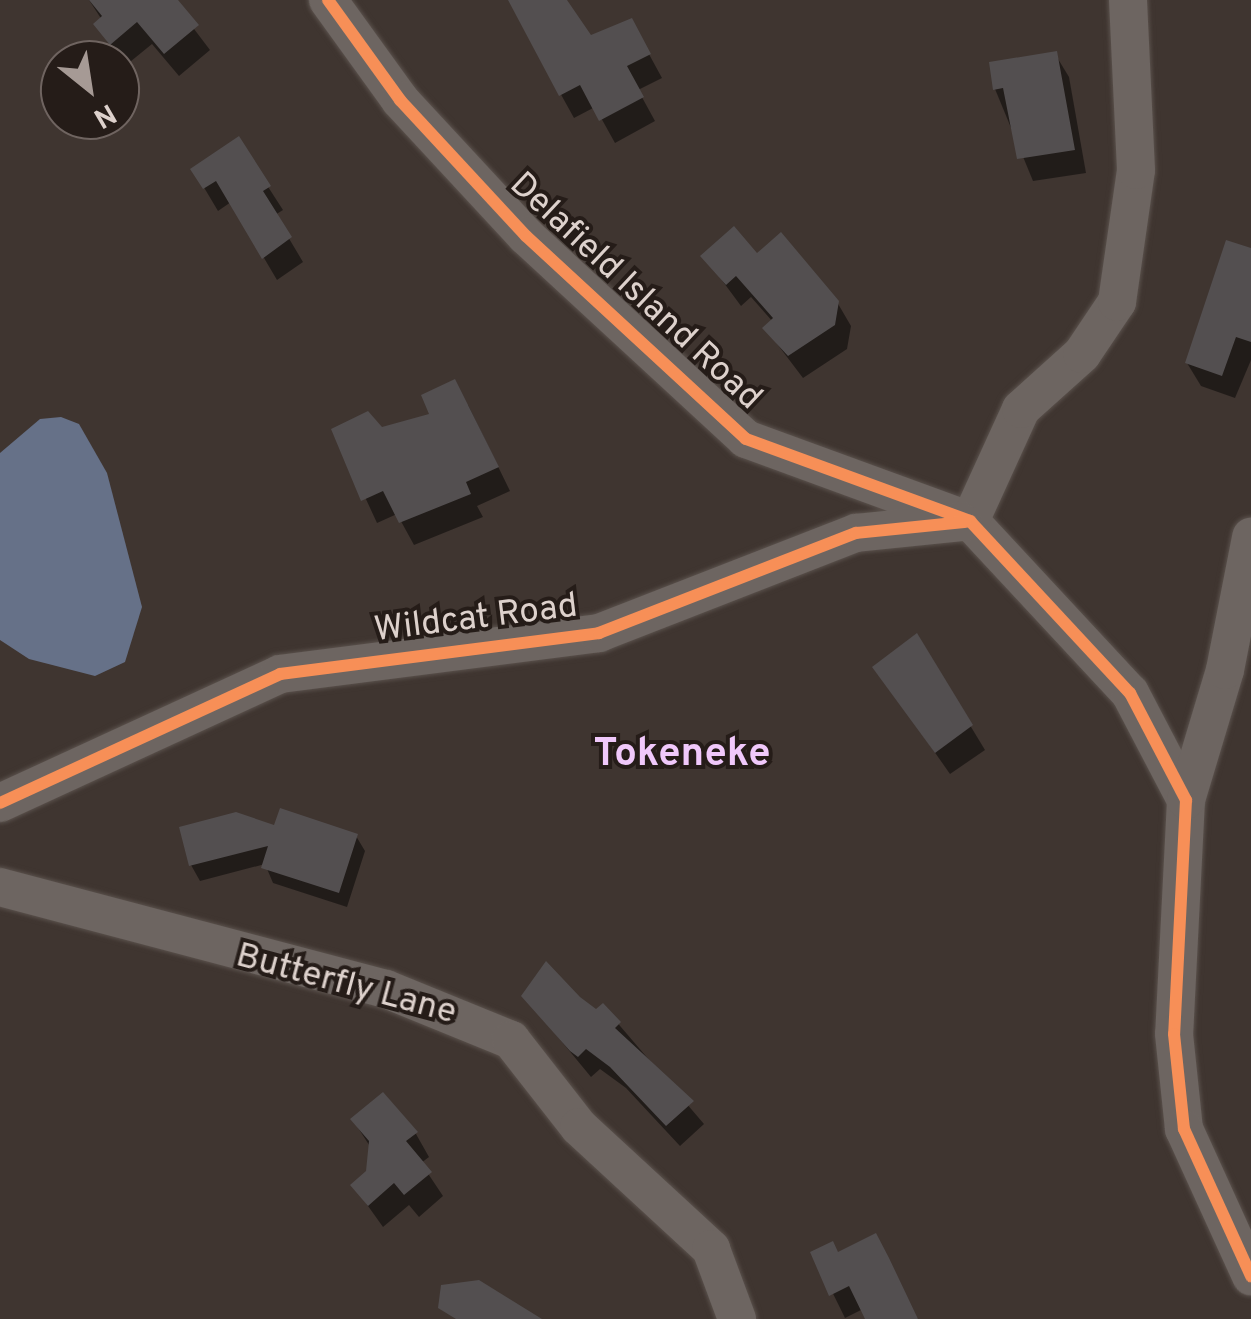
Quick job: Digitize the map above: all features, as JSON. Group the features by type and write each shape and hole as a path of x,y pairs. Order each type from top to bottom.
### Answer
{"street":[{"name":"Delafield Island Road","path":"328,0 400,100 526,236 746,439 970,521 1130,693 1186,800"},
{"path":"970,521 1021,409 1082,354 1118,302 1136,170 1128,0"},
{"name":"Wildcat Road","path":"0,803 280,674 599,633 856,532 970,521"},
{"path":"1251,537 1225,670 1186,800 1174,1034 1184,1130 1251,1276"},
{"name":"Butterfly Lane","path":"0,887 386,989 511,1040 579,1127 710,1249 737,1319"}],"water":[{"path":"61,417 79,424 107,473 142,607 125,662 95,676 29,659 0,640 0,453 40,419"}],"building":[{"path":"89,0 178,0 199,25 164,54 137,22 116,40 106,40 93,24 102,16"},
{"path":"508,0 567,0 591,35 632,18 651,54 627,66 644,97 599,121 580,85 559,96"},
{"path":"1057,51 1075,150 1017,159 1003,88 993,90 989,62"},
{"path":"239,136 271,186 263,191 292,237 262,259 216,181 203,189 190,169"},
{"path":"734,226 757,253 781,232 839,301 835,325 788,356 762,328 773,318 736,276 726,285 700,256"},
{"path":"1226,240 1251,248 1251,342 1236,337 1222,376 1185,363"},
{"path":"455,379 499,467 466,482 471,494 399,523 383,491 361,501 331,429 368,411 382,427 429,414 421,395"},
{"path":"917,633 973,725 935,753 872,667"},
{"path":"280,808 358,834 339,893 261,868 268,846 189,866 179,827 236,812 274,825"},
{"path":"546,961 596,1009 603,1003 621,1022 615,1028 694,1101 666,1126 610,1067 586,1049 578,1057 570,1051 521,996"},
{"path":"383,1092 418,1132 406,1141 432,1172 404,1195 394,1183 368,1206 350,1185 366,1171 369,1141 350,1119"},
{"path":"876,1233 918,1319 865,1319 849,1286 829,1296 810,1252 833,1241 838,1252"},
{"path":"479,1280 542,1319 456,1319 438,1308 441,1285"}],"cycle path":[{"path":"328,0 400,100 526,236 746,439 970,521 1130,693 1186,800 1174,1034 1184,1129 1251,1276"},
{"path":"0,803 280,674 599,633 856,533 965,522"}],"district":[{"name":"Tokeneke","path":"682,755"}]}
